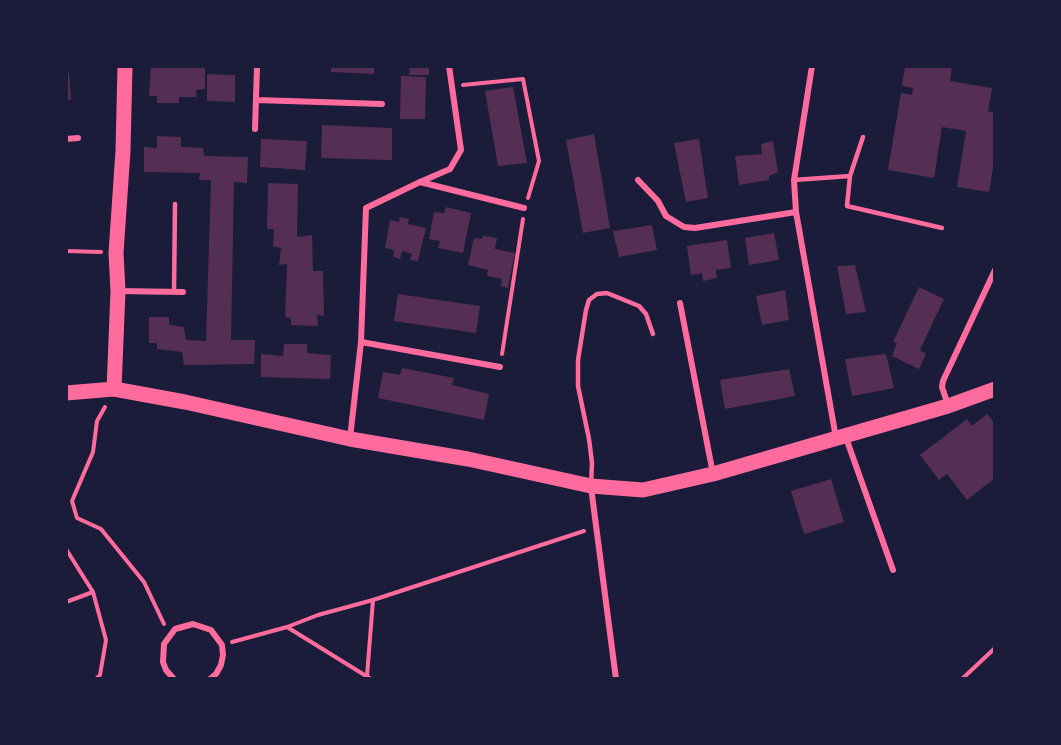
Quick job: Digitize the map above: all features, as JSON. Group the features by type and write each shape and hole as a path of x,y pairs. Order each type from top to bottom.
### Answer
{"main road":[{"path":"114,389 118,291 116,253 123,151 125,66"},
{"path":"66,393 114,389 185,402 350,439 468,459 591,486 643,490 713,474 948,406 995,389"}],"street":[{"path":"255,129 257,66"},
{"path":"350,439 361,342 366,208 450,169 461,150 449,66"},
{"path":"812,66 794,180 796,212 840,436 893,570"},
{"path":"256,100 382,104"},
{"path":"66,139 78,138"},
{"path":"638,180 658,201 666,216 684,226 695,228 796,212"},
{"path":"420,182 524,208"},
{"path":"948,406 942,387 943,381 995,270"},
{"path":"118,291 183,292"},
{"path":"680,303 713,474"},
{"path":"361,342 500,367"},
{"path":"591,486 616,679"},
{"path":"172,678 166,670 162,653 164,644 168,636 184,625 193,624 211,630 222,645 221,665 210,679"}],"lane":[{"path":"863,137 850,176 847,206 942,228"},
{"path":"794,180 850,176"},
{"path":"174,292 175,204"},
{"path":"591,486 592,463 589,439 578,386 578,360 589,300 597,294 608,293 639,306 646,314 653,334"}],"path":[{"path":"452,86 523,80 539,161 524,208 500,367"},
{"path":"66,251 116,253"},
{"path":"114,389 97,421 93,452 72,501 76,518 101,529 144,582 168,636"},
{"path":"222,645 373,600 596,526"},
{"path":"66,549 93,592 106,640 100,675 96,679"},
{"path":"66,602 93,592"},
{"path":"287,627 369,677 373,600"},
{"path":"962,679 995,648"}],"building":[{"path":"151,66 205,67 205,89 196,90 197,97 179,97 179,103 157,103 157,96 149,96"},
{"path":"331,66 374,66 374,74 331,72"},
{"path":"410,66 429,66 429,75 409,75"},
{"path":"905,66 952,66 950,81 992,88 988,111 995,113 995,155 989,192 957,187 966,131 942,127 934,178 888,170 901,93 912,95 913,88 902,86"},
{"path":"66,73 69,73 71,100 66,100"},
{"path":"207,74 235,75 235,102 207,101"},
{"path":"401,76 426,77 425,119 400,119"},
{"path":"513,87 527,163 498,166 485,91"},
{"path":"322,125 392,128 392,160 321,158"},
{"path":"594,134 610,228 583,233 566,140"},
{"path":"157,136 181,137 181,147 203,148 204,156 248,157 247,183 234,182 231,340 255,340 254,364 184,365 182,352 157,349 157,343 149,343 149,317 169,317 169,325 184,327 186,340 206,341 211,180 199,180 200,173 144,172 144,147 157,148"},
{"path":"261,139 307,141 305,170 260,167"},
{"path":"699,139 708,198 686,202 674,143"},
{"path":"773,141 778,172 769,176 769,180 739,185 735,156 762,154 761,144"},
{"path":"268,183 298,184 297,237 312,235 313,271 323,271 324,316 317,315 318,326 291,325 291,318 285,317 287,264 279,265 281,248 273,246 274,229 267,229"},
{"path":"446,207 471,213 463,253 438,248 440,241 429,239 434,212 444,213"},
{"path":"400,217 409,219 408,224 426,228 418,261 410,260 412,254 402,251 400,259 393,257 394,250 385,248 390,220 399,222"},
{"path":"652,225 657,250 619,257 613,231"},
{"path":"774,233 779,260 749,265 745,238"},
{"path":"483,236 497,238 495,249 515,253 508,288 501,286 502,279 487,276 488,270 468,265 474,238 482,239"},
{"path":"727,240 731,268 716,270 717,278 703,281 702,273 691,275 687,246"},
{"path":"855,265 866,312 846,314 837,266"},
{"path":"919,287 944,299 920,350 926,354 919,369 892,356 897,343 893,342"},
{"path":"785,290 789,320 762,325 756,296"},
{"path":"398,294 480,306 476,333 394,321"},
{"path":"284,344 307,344 307,353 331,355 330,379 261,377 261,354 283,356"},
{"path":"886,354 894,388 852,396 845,359"},
{"path":"402,368 454,378 452,385 489,394 484,420 378,398 383,372 400,375"},
{"path":"789,369 795,396 725,409 720,380"},
{"path":"987,414 995,424 995,478 967,500 947,474 939,480 920,455 967,419 972,426"},
{"path":"831,479 844,522 804,534 791,491"}]}
